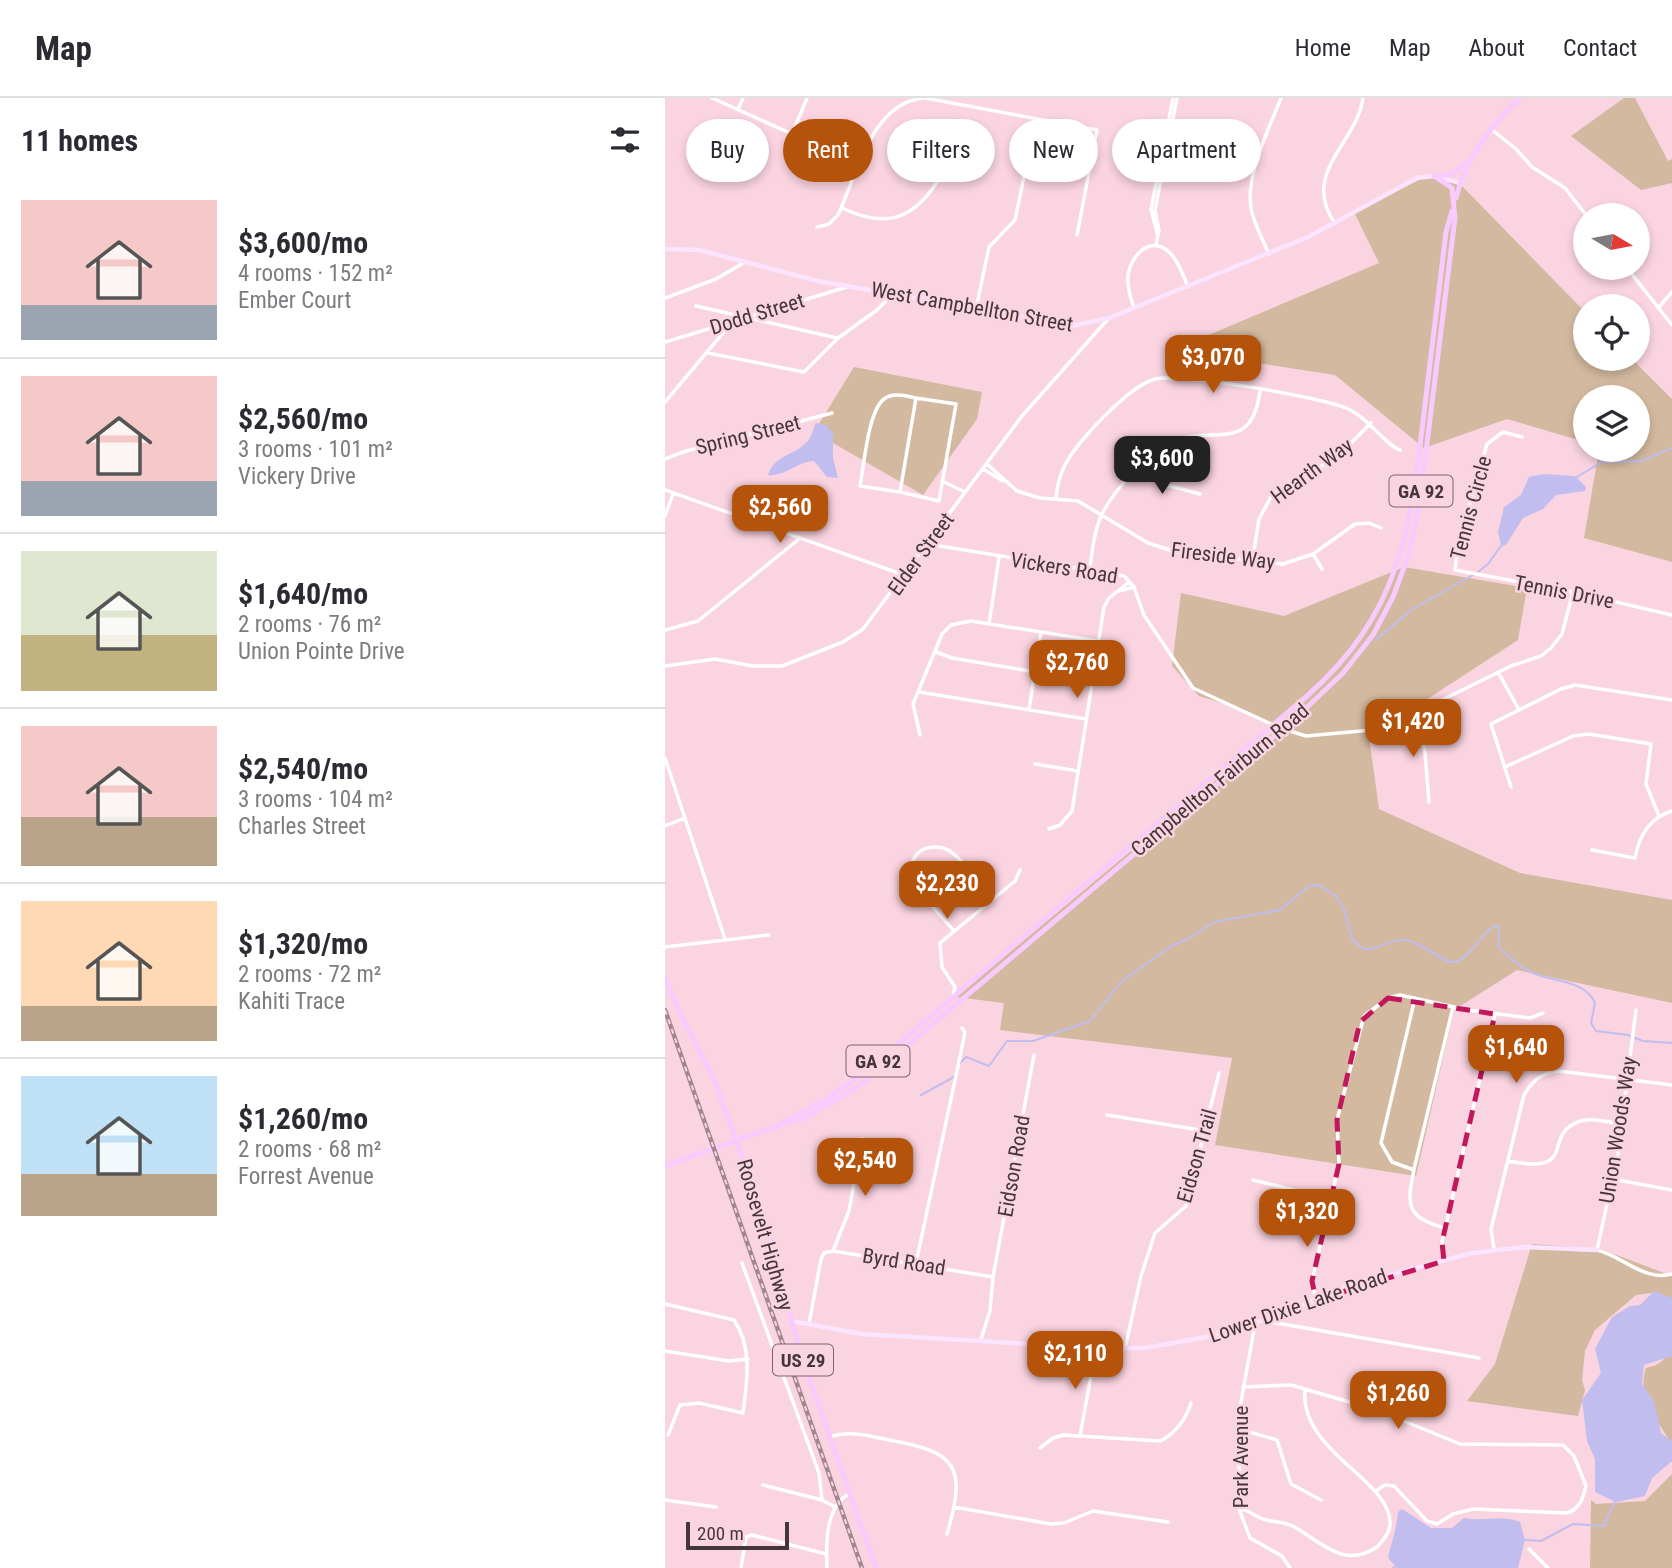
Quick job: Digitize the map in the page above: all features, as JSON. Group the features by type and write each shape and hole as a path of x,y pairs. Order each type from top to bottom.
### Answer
{"main road":[{"name":"Campbellton Fairburn Road","path":"777,1126 849,1084 1316,688 1349,654 1380,606 1399,562 1411,520 1446,232 1460,183 1470,159 1491,129 1520,98"},
{"path":"1434,176 1456,173 1470,159"},
{"name":"West Campbellton Street","path":"665,249 699,250 848,286 1059,326 1085,325 1109,318 1269,254 1335,224 1417,178 1434,176"},
{"path":"1434,176 1460,183"},
{"path":"1434,176 1452,188 1453,209"},
{"name":"Campbellton Fairburn Road","path":"665,1166 804,1118 862,1084 1335,682 1357,657 1387,610 1404,569 1420,496 1452,246 1453,209"},
{"name":"US 29","path":"665,978 682,1018 715,1079 736,1140"},
{"name":"Roosevelt Highway","path":"736,1140 765,1224 790,1321 876,1568"},
{"name":"Lower Dixie Lake Road","path":"790,1321 862,1334 1125,1349 1197,1340 1265,1321 1357,1283 1494,1249 1525,1247 1597,1250"}],"street":[{"path":"712,98 792,134 807,98"},
{"path":"738,110 743,98"},
{"path":"817,227 829,224 842,208 881,119 895,106 909,99 924,98 1035,119"},
{"path":"1156,245 1155,210 1175,98"},
{"path":"1269,254 1252,214 1250,192 1262,144 1281,98"},
{"path":"1335,224 1325,197 1327,172 1334,153 1357,124 1363,98"},
{"path":"1491,129 1516,149 1532,167 1565,188 1577,203"},
{"path":"842,208 860,217 888,219 924,202 937,182"},
{"path":"976,310 989,247 1015,220 1023,182"},
{"path":"1077,235 1087,182"},
{"path":"1134,308 1128,287 1130,268 1139,251 1156,245 1173,255 1188,287"},
{"path":"665,298 716,279 745,262"},
{"path":"1637,280 1672,325"},
{"name":"Dodd Street","path":"665,342 848,286"},
{"path":"1659,307 1672,292"},
{"path":"708,353 804,372 838,338 877,310 893,294"},
{"path":"696,306 838,338"},
{"name":"Elder Street","path":"665,666 707,659 765,667 798,662 843,642 863,629 1034,401 1109,318"},
{"path":"665,402 734,320"},
{"path":"1056,498 1060,474 1070,456 1123,398 1140,385 1158,379 1178,377 1333,404 1371,423 1391,446 1400,450"},
{"path":"1090,569 1094,537 1102,513 1140,466 1157,449 1174,440 1225,436 1240,430 1255,414 1260,391"},
{"path":"899,395 956,404 942,481 939,501 860,486 874,411 884,398 899,395"},
{"path":"900,492 916,398"},
{"name":"Spring Street","path":"665,459 832,414"},
{"name":"Hearth Way","path":"1252,563 1259,519 1271,497 1285,485 1335,459 1371,423"},
{"name":"Tennis Circle","path":"1455,570 1459,540 1487,444 1503,432 1522,437"},
{"name":"Fireside Way","path":"987,464 1005,481"},
{"path":"1140,466 1165,485 1200,494"},
{"name":"Fireside Way","path":"983,469 1029,496 1078,501 1163,549 1252,563 1283,564 1313,554 1350,527 1362,522 1381,528"},
{"path":"942,481 966,492"},
{"path":"665,490 905,575"},
{"path":"665,516 673,494"},
{"path":"665,630 698,621 799,539"},
{"name":"Vickers Road","path":"928,544 999,558 1117,573 1134,587 1144,615 1187,682 1208,697 1300,735 1367,733 1391,726 1498,672 1551,649 1562,634 1573,592"},
{"path":"1313,554 1322,569"},
{"path":"989,624 999,558"},
{"name":"Tennis Drive","path":"1455,570 1573,592 1672,615"},
{"path":"1049,829 1060,825 1072,811 1104,607 1130,582"},
{"path":"1119,591 1134,587"},
{"path":"920,734 913,711 918,692 942,634 951,625 962,621 1098,641"},
{"path":"1040,673 1036,667 1041,632"},
{"path":"936,652 952,659 1030,671 1036,667"},
{"path":"1029,710 1034,677 1030,671"},
{"path":"1498,672 1519,710"},
{"path":"1034,677 1040,673 1092,680"},
{"path":"1511,787 1491,724 1575,685 1672,700"},
{"path":"918,692 1086,719"},
{"path":"1417,714 1425,753 1429,802"},
{"path":"1505,767 1573,736 1589,734 1651,744 1646,784 1659,816"},
{"path":"665,758 725,939"},
{"path":"1035,764 1078,771"},
{"path":"1592,850 1635,858 1642,835 1659,816 1672,811"},
{"path":"665,826 685,818"},
{"path":"954,931 914,882 911,871 913,859 921,851 932,847 950,851 991,901"},
{"path":"952,998 954,984 943,967 940,943 1015,881 1020,870"},
{"path":"665,947 769,935"},
{"path":"954,984 969,983"},
{"path":"1316,1300 1312,1281 1339,1164 1337,1120 1360,1022 1369,1011 1388,998 1401,995 1495,1014 1530,1018 1543,1013"},
{"path":"1414,1170 1392,1162 1381,1143 1415,998"},
{"path":"1445,1228 1425,1223 1414,1213 1409,1195 1453,1007"},
{"name":"Union Woods Way","path":"1597,1250 1622,1124 1636,1010"},
{"path":"1444,1261 1442,1242 1495,1014"},
{"path":"916,1263 961,1052 965,1032 963,1028"},
{"name":"Eidson Road","path":"993,1277 1034,1055"},
{"path":"1494,1249 1491,1229 1524,1095 1532,1082 1545,1073 1559,1071 1672,1085"},
{"name":"Eidson Trail","path":"1125,1349 1152,1242 1159,1228 1186,1206 1219,1073"},
{"path":"1107,1115 1206,1131"},
{"path":"1508,1161 1535,1166 1545,1164 1553,1157 1567,1129 1578,1121 1622,1124"},
{"path":"833,1251 849,1210 862,1139"},
{"path":"1612,1179 1672,1189"},
{"path":"1252,1180 1331,1199"},
{"name":"Lower Dixie Lake Road","path":"1597,1250 1647,1274 1663,1277 1672,1274"},
{"name":"Byrd Road","path":"809,1325 824,1253 833,1251 993,1277"},
{"path":"742,1263 819,1473 822,1500"},
{"path":"981,1339 990,1311 993,1277"},
{"path":"665,1304 734,1320 748,1359 743,1413 699,1403 680,1405 669,1435"},
{"path":"1265,1321 1479,1359"},
{"name":"Park Avenue","path":"1255,1324 1243,1387 1239,1429 1239,1509 1250,1538 1282,1556 1290,1568"},
{"path":"1080,1437 1096,1348"},
{"path":"665,1351 729,1362 748,1359"},
{"path":"1243,1387 1283,1384 1305,1389 1385,1413 1460,1444 1551,1444 1567,1448 1586,1480 1585,1491 1574,1511 1467,1510 1434,1524 1394,1486 1385,1485 1376,1491"},
{"path":"1305,1389 1305,1406 1312,1422 1337,1458 1376,1491 1389,1516 1389,1530 1371,1555 1353,1563"},
{"path":"1040,1448 1053,1438 1160,1441 1169,1437 1187,1415 1191,1403"},
{"path":"1239,1429 1277,1440 1291,1484 1321,1500"},
{"path":"830,1437 851,1433 934,1450 947,1460 955,1473 957,1486 947,1534"},
{"path":"764,1485 822,1500 835,1507"},
{"path":"827,1568 826,1554 835,1507 849,1494"},
{"path":"665,1500 716,1507"},
{"path":"954,1507 1051,1524 1064,1523 1093,1511 1168,1522"},
{"path":"1239,1509 1265,1520 1293,1525 1332,1558"},
{"path":"741,1568 746,1537 752,1535 826,1554"},
{"path":"1529,1549 1548,1568"}],"highlighted area":[{"path":"1388,998 1495,1014 1442,1242 1444,1261 1316,1300 1312,1281 1339,1164 1337,1120 1360,1022"}],"shaded area":[{"path":"1624,98 1635,98 1668,161 1672,159 1672,183 1641,190 1571,136"},
{"path":"1437,178 1462,186 1573,300 1573,371 1644,371 1672,399 1672,562 1584,538 1597,462 1650,462 1650,385 1573,385 1573,438 1507,419 1424,448 1335,375 1173,350 1379,263 1354,212 1421,179"},
{"path":"854,367 982,392 977,419 923,495 814,432"},
{"path":"816,423 826,425 833,433 833,458 838,478 827,477 814,461 802,463 780,474 768,475 776,462 805,444"},
{"path":"1544,474 1575,476 1586,487 1585,491 1556,495 1543,509 1523,518 1506,545 1501,546 1498,532 1504,507 1521,495 1529,477"},
{"path":"1404,567 1527,588 1518,640 1369,737 1379,809 1520,873 1672,900 1672,1003 1517,970 1454,1010 1416,1176 1215,1145 1232,1058 1000,1030 1004,1003 956,997 1278,728 1232,706 1199,696 1172,666 1181,593 1284,616"},
{"path":"1532,1244 1601,1249 1672,1276 1672,1302 1652,1293 1636,1295 1595,1330 1585,1351 1582,1380 1585,1390 1578,1416 1467,1401 1495,1364"},
{"path":"1654,1291 1672,1298 1672,1356 1644,1365 1642,1384 1654,1401 1661,1433 1672,1441 1672,1461 1652,1478 1645,1496 1616,1502 1595,1492 1595,1459 1587,1441 1582,1400 1601,1373 1595,1349 1612,1317 1630,1306 1640,1305"},
{"path":"1672,1339 1672,1445 1646,1399 1644,1379 1646,1368 1657,1365 1664,1359"},
{"path":"1672,1474 1672,1568 1590,1568 1591,1500 1596,1504 1645,1501"},
{"path":"1402,1509 1431,1528 1452,1528 1464,1518 1520,1522 1525,1540 1518,1568 1397,1568 1388,1558 1398,1512"}],"waterway":[{"path":"1577,477 1602,462 1641,461 1672,448"},
{"path":"1478,572 1488,564 1501,546"},
{"path":"1376,640 1411,610 1473,575"},
{"path":"960,1063 966,1057 989,1066 1007,1041 1033,1041 1090,1021 1121,982 1171,946 1188,939 1214,922 1280,910 1309,886 1319,885 1336,896 1344,909 1352,939 1363,949 1403,940 1415,943 1444,960 1454,962 1465,956 1494,926 1499,927 1499,948 1518,964 1539,975 1575,985 1590,995 1595,1003 1591,1023 1596,1031 1628,1035 1643,1041 1672,1043"},
{"path":"921,1095 954,1077"},
{"path":"1525,1540 1541,1541 1573,1524 1604,1526 1615,1501"},
{"path":"1393,1568 1397,1565"}],"railway":[{"path":"665,1010 862,1568"}]}
